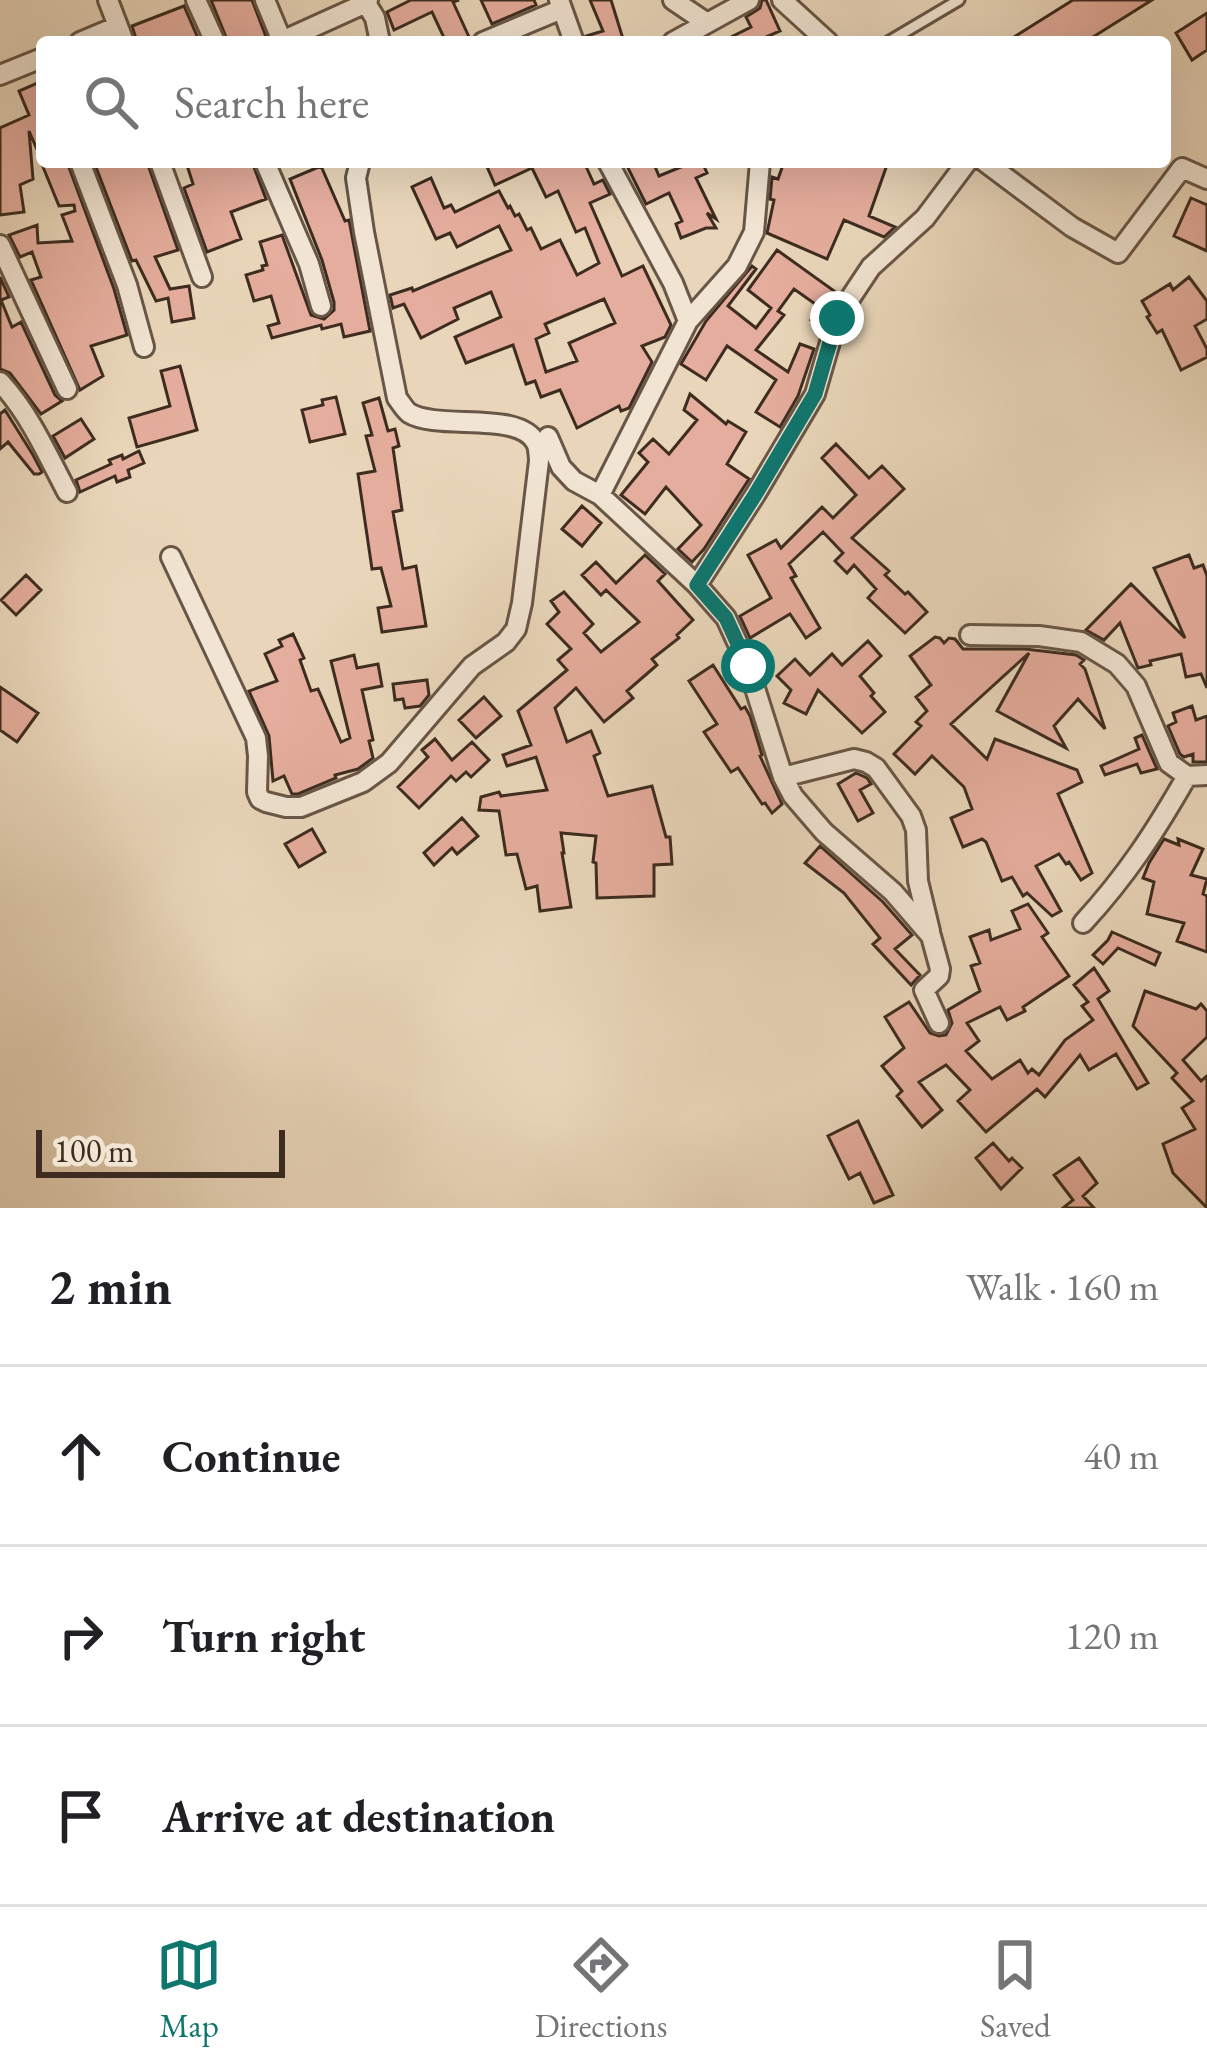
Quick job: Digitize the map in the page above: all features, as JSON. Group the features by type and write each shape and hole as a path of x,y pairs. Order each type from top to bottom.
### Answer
{"street":[{"path":"108,0 121,34"},
{"path":"196,0 211,36"},
{"path":"265,0 278,36"},
{"path":"673,0 707,23"},
{"path":"684,36 749,0"},
{"path":"782,0 817,36"},
{"path":"291,36 367,2 379,36"},
{"path":"495,36 560,5 572,36"},
{"path":"0,75 36,62"},
{"path":"82,168 127,285 144,347"},
{"path":"162,168 202,277"},
{"path":"269,168 309,264 321,306"},
{"path":"171,557 256,738 260,799 286,807 301,807 363,782 389,763 472,666 516,629 539,461 537,444 513,427 410,413 397,398 364,232 358,168"},
{"path":"611,168 688,321"},
{"path":"600,495 688,321 737,266 754,232 759,168"},
{"path":"697,585 815,394 837,318 871,267 926,218 963,168"},
{"path":"993,168 1072,227 1118,254 1182,168 1207,178"},
{"path":"0,245 67,388"},
{"path":"0,382 33,428 67,492"},
{"path":"548,437 560,467 600,495 726,618 748,666 793,796 824,832 893,892 931,936"},
{"path":"970,635 1081,642 1117,664 1136,686 1169,764 1197,775 1112,892 1083,923"},
{"path":"783,777 854,759 866,762 911,816 918,881 940,969 924,991 939,1023"}],"lane":[{"path":"898,36 959,0"}],"building":[{"path":"211,0 252,0 266,36 226,36"},
{"path":"411,0 459,0 453,2 469,36 443,36 432,12 394,30 387,12"},
{"path":"481,0 534,0 536,5 492,24"},
{"path":"590,0 611,0 622,36 586,36 603,31"},
{"path":"766,0 780,31 768,36 733,36 751,27 746,17"},
{"path":"1073,0 1152,0 1095,36 1016,36"},
{"path":"184,6 197,36 135,36 132,26"},
{"path":"1207,13 1207,50 1192,60 1176,33"},
{"path":"36,84 36,147 29,131 33,179 20,185 24,212 0,215 0,128 29,115 19,91"},
{"path":"43,168 69,168 127,335 91,346 103,376 80,390 31,280 41,277 32,252 20,257 9,235 37,225 38,243 72,241 62,215 75,211 74,205 59,206"},
{"path":"96,168 149,168 178,250 155,257 170,289 189,286 194,318 172,322 168,298 156,301 136,260 132,261"},
{"path":"188,168 254,168 266,199 231,212 241,239 207,252 184,188 193,184"},
{"path":"322,168 345,221 349,220 370,331 344,337 341,324 322,329 321,325 272,338 268,326 279,323 271,296 254,301 246,275 267,265 260,242 282,235 311,315 324,319 334,310 322,260 290,179"},
{"path":"488,168 532,168 495,185"},
{"path":"532,168 587,168 594,184 603,180 610,194 590,203 622,276 643,266 671,325 665,337 642,346 652,362 629,408 621,411 619,406 577,428 560,390 541,397 535,381 526,384 513,345 466,363 455,337 501,317 491,292 454,308 458,319 421,338 404,304 393,308 390,295 413,291 511,250 499,226 457,247 450,233 436,239 412,187 431,178 444,208 451,205 455,212 499,191 527,230 531,228 541,249 560,240 577,275 599,263 585,228 576,232 558,191 546,197","holes":["604,299 615,323 569,343 577,361 546,372 536,339 549,333 545,324"]},
{"path":"628,168 656,168 659,176 678,168 705,168 707,173 696,178 716,228 681,238 676,224 682,221 669,193 646,204"},
{"path":"782,168 886,168 869,216 895,227 884,237 844,220 827,259 767,233 774,200 770,199 772,177 778,179"},
{"path":"1191,198 1207,205 1207,251 1174,236"},
{"path":"777,250 837,293 820,327 811,320 821,308 794,289 778,311 784,315 756,350 788,372 800,344 814,349 798,396 780,427 756,412 776,380 727,346 706,380 681,364 706,321 752,266 756,269 728,306 756,328 771,308 748,290"},
{"path":"0,277 9,297 1,300 12,327 21,322 62,401 41,414 10,373 0,369"},
{"path":"1189,277 1207,301 1207,319 1195,326 1207,357 1181,370 1142,301 1170,284 1173,290"},
{"path":"180,366 197,430 137,447 129,418 170,406 161,371"},
{"path":"690,394 726,424 746,432 727,464 749,479 692,562 678,549 701,525 666,487 645,514 621,495 648,462 639,453 653,439 669,454 697,420 684,410"},
{"path":"336,397 345,434 310,442 302,410"},
{"path":"379,398 388,431 395,429 399,446 393,448 402,510 393,512 403,569 416,566 426,626 382,632 378,608 391,606 381,568 372,569 358,474 375,471 363,403"},
{"path":"5,410 33,455 39,474 8,442 0,449 0,414"},
{"path":"81,419 94,439 65,458 53,436"},
{"path":"836,444 869,478 882,466 904,489 852,538 927,612 905,633 868,598 876,589 854,565 847,573 835,561 843,553 823,532 789,564 796,576 791,578 820,628 806,638 790,614 750,638 740,616 771,598 748,555 776,540 781,548 822,507 833,518 856,495 822,458"},
{"path":"139,451 144,463 128,470 130,477 117,482 115,476 80,492 76,480 111,464 109,460"},
{"path":"582,506 601,523 582,546 562,529"},
{"path":"645,555 665,574 658,581 693,620 652,659 657,665 627,691 633,698 604,722 576,688 555,708 567,742 591,731 608,796 652,786 666,837 670,837 672,864 654,865 654,896 597,898 596,836 561,833 571,907 540,911 537,886 526,889 517,854 506,855 499,811 479,810 481,797 547,790 536,757 507,766 503,755 531,745 518,711 567,670 558,660 571,649 547,624 559,612 551,601 564,592 593,624 584,633 601,652 639,622 606,590 601,595 582,575 596,562 616,583"},
{"path":"1189,555 1194,568 1203,565 1207,576 1207,688 1201,674 1186,677 1181,654 1138,668 1120,623 1104,640 1086,630 1131,584 1185,638 1154,568"},
{"path":"26,575 41,590 16,615 1,600"},
{"path":"293,634 311,691 318,689 341,742 350,738 331,661 354,655 357,668 378,664 382,686 362,690 373,758 298,794 292,794 284,776 273,781 269,736 249,691 277,681 265,654"},
{"path":"935,637 944,643 955,639 963,649 1025,649 1084,660 1080,664 1105,729 1078,699 1054,726 1066,748 997,711 1029,653 951,724 987,759 995,739 1077,770 1082,782 1058,794 1092,873 1081,880 1059,854 1036,866 1061,911 1052,916 1027,893 1023,896 1012,877 1002,881 986,842 982,839 963,847 951,818 972,809 964,787 932,756 915,774 894,754 921,726 916,722 927,711 916,697 931,685 910,656"},
{"path":"868,641 881,656 860,676 885,712 862,733 818,690 806,714 784,703 791,690 777,676 795,659 810,675 832,654 842,665"},
{"path":"713,665 750,716 760,756 782,804 772,813 738,768 731,772 704,732 717,724 689,681"},
{"path":"427,680 429,695 420,706 405,708 403,699 395,700 393,684"},
{"path":"0,687 38,713 17,742 0,730"},
{"path":"484,697 501,716 476,738 459,720"},
{"path":"1192,706 1196,720 1207,716 1207,762 1193,762 1193,754 1180,754 1168,726 1176,722 1173,713"},
{"path":"1142,735 1157,769 1141,773 1137,764 1105,775 1101,766 1139,749 1135,738"},
{"path":"435,739 452,760 472,742 489,760 471,777 466,772 456,781 451,776 419,808 398,787 428,757 422,750"},
{"path":"856,773 871,784 860,790 873,813 858,821 838,784"},
{"path":"462,818 478,836 457,854 452,848 434,865 424,853"},
{"path":"312,829 325,852 299,867 285,844"},
{"path":"1164,839 1203,849 1191,875 1207,879 1203,894 1207,896 1207,952 1177,941 1184,923 1147,914 1154,882 1143,878"},
{"path":"820,846 912,935 895,949 920,975 911,985 873,944 880,938 844,893 805,863"},
{"path":"1028,904 1048,933 1042,937 1069,976 1007,1020 1000,1007 967,1023 979,1041 966,1051 992,1079 1020,1060 1028,1073 1032,1069 1039,1075 1065,1040 1093,1020 1082,1006 1088,1002 1074,985 1094,968 1109,991 1098,999 1148,1083 1137,1089 1116,1054 1089,1070 1080,1055 1045,1097 1037,1089 986,1132 958,1101 970,1090 946,1065 919,1082 942,1110 922,1127 897,1096 902,1091 882,1066 904,1048 885,1017 909,1002 930,1033 946,1035 952,1023 948,1010 980,991 971,966 980,963 970,937 989,930 991,940 1020,929 1012,911"},
{"path":"1112,932 1160,953 1155,965 1118,948 1103,964 1093,955"},
{"path":"1145,991 1196,1009 1201,1004 1207,1011 1207,1037 1183,1060 1201,1081 1207,1076 1207,1208 1173,1173 1163,1144 1195,1129 1182,1108 1193,1101 1172,1078 1177,1073 1133,1026"},
{"path":"858,1121 893,1195 874,1203 860,1173 849,1179 828,1136"},
{"path":"993,1143 1022,1168 1001,1189 976,1158"},
{"path":"1079,1158 1097,1183 1083,1196 1094,1208 1063,1208 1073,1200 1054,1175"}],"route":[{"path":"748,666 726,618 697,585 815,394 837,318"}]}
